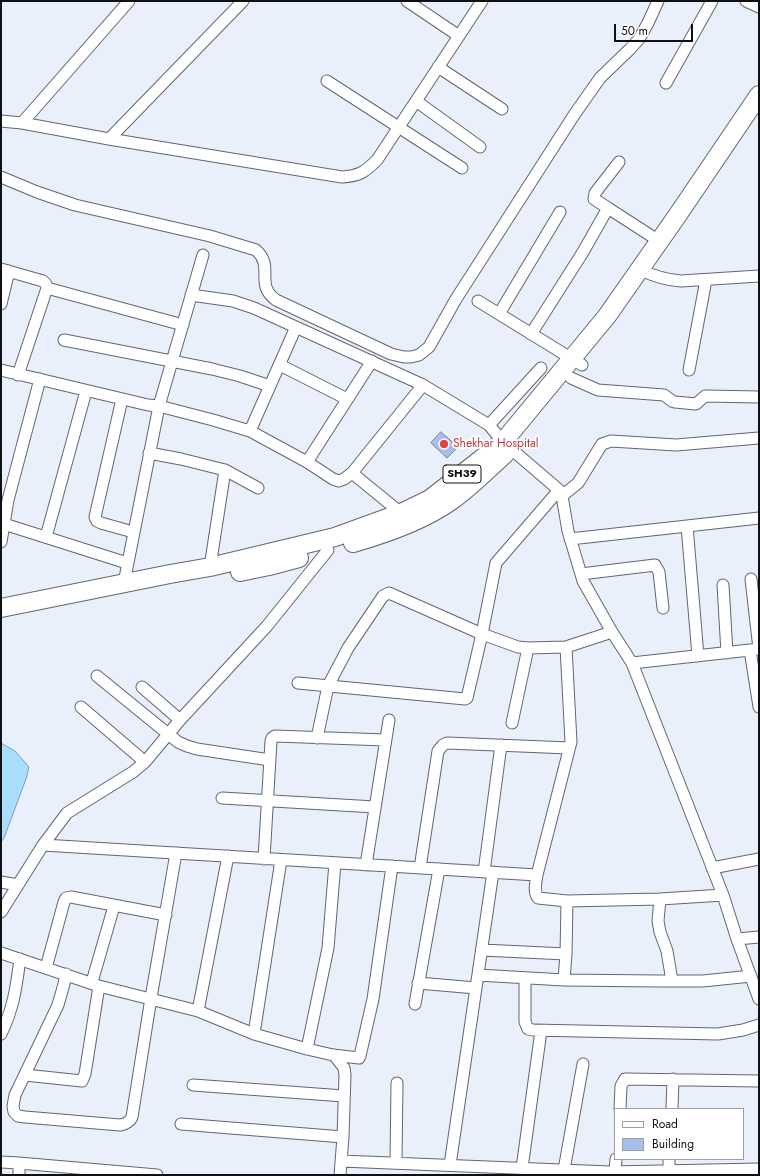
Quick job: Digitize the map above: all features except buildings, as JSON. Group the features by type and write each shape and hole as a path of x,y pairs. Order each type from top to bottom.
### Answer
{"main road":[{"name":"SH39","path":"1,618 269,566 382,534 450,501 472,484 575,367 607,316 686,225 759,95"},
{"name":"SH39","path":"645,272 659,241 731,147 759,115"},
{"name":"SH39","path":"1,608 210,567 335,538 401,513 430,499 506,446"}],"street":[{"path":"22,123 129,1"},
{"path":"109,140 243,1"},
{"path":"407,1 459,36"},
{"path":"1,121 22,123 109,140 342,177 359,174 367,170 377,160 482,1"},
{"path":"1,177 37,192 75,205 210,236 256,250 262,255 264,260 266,289 269,295 276,300 391,354 412,357 419,355 429,347 456,299 574,115 600,78 639,39 658,1"},
{"path":"666,83 712,1"},
{"path":"746,1 759,7"},
{"path":"438,67 502,109"},
{"path":"327,81 462,168"},
{"path":"416,101 480,147"},
{"path":"619,162 595,193 594,199 659,241"},
{"path":"531,334 583,252 608,208"},
{"path":"499,314 560,212"},
{"path":"124,583 159,406 203,254"},
{"path":"1,304 5,270 43,281 46,284 47,288 18,375"},
{"path":"645,272 669,280 706,280 759,276"},
{"path":"690,370 706,280"},
{"path":"47,288 183,325"},
{"path":"191,295 233,302 254,308 423,385 489,425 506,446 560,493 570,539 588,592 632,663 723,894 759,999"},
{"path":"478,301 531,334 575,367 598,390 664,394 675,402 696,404 705,396 759,397"},
{"path":"250,431 296,327"},
{"path":"64,340 212,369 270,386"},
{"path":"307,462 372,361"},
{"path":"280,365 347,400"},
{"path":"489,425 541,368"},
{"path":"1,370 86,391 148,405 159,406 250,431 339,481 352,473 423,385"},
{"path":"1,542 8,500 40,379"},
{"path":"46,537 86,391"},
{"path":"122,399 95,517 97,521 101,523 133,532"},
{"path":"298,683 465,699 468,696 496,563 560,493 578,483 602,444 611,441 676,445 759,438"},
{"path":"149,453 181,458 225,470 258,488"},
{"path":"210,567 225,470"},
{"path":"352,473 401,513"},
{"path":"570,539 759,518"},
{"path":"4,524 127,563"},
{"path":"687,526 698,656"},
{"path":"1,912 6,896 18,884 43,845 68,813 133,772 145,762 180,720 267,626 328,550"},
{"path":"581,574 655,565 660,572 663,608"},
{"path":"751,579 759,707"},
{"path":"723,584 727,653"},
{"path":"317,738 328,686 348,648 383,596 387,593 418,605 482,634 518,647 566,647 612,632"},
{"path":"566,647 571,742 537,875 535,894 538,898 567,901 660,899 723,894"},
{"path":"512,723 528,648"},
{"path":"632,663 756,649"},
{"path":"97,676 167,735 178,742 187,746 270,760"},
{"path":"142,687 180,720"},
{"path":"81,707 145,762"},
{"path":"366,865 389,720"},
{"path":"264,859 272,738 275,736 385,740"},
{"path":"420,868 438,751 440,747 447,743 569,748"},
{"path":"450,1165 482,950 488,872 502,745"},
{"path":"222,798 267,802 374,807"},
{"path":"43,845 537,875"},
{"path":"66,974 58,1005 15,1095 13,1106 14,1112 18,1116 120,1125 126,1124 132,1117 150,998 176,853"},
{"path":"198,1011 228,856"},
{"path":"712,868 759,859"},
{"path":"254,1034 281,860"},
{"path":"307,1049 328,948 335,863"},
{"path":"1,954 96,984 198,1011 254,1034 307,1049 356,1059 360,1056 373,1000 392,866"},
{"path":"415,1004 439,869"},
{"path":"1,882 18,884"},
{"path":"46,968 66,898 70,897 166,915"},
{"path":"660,899 658,921 660,932 667,951 672,981"},
{"path":"564,980 567,901"},
{"path":"25,1075 82,1081 85,1074 96,984 114,906"},
{"path":"737,938 759,937"},
{"path":"482,950 566,954"},
{"path":"1,1034 14,1002 20,960"},
{"path":"478,975 564,980 672,981 703,981 751,976"},
{"path":"525,978 525,1022 528,1028 541,1030 718,1034 743,1030 759,1025"},
{"path":"418,983 476,988"},
{"path":"527,1171 541,1030"},
{"path":"334,1055 344,1068 343,1138 340,1175"},
{"path":"567,1172 583,1064"},
{"path":"620,1108 621,1086 625,1078 759,1081"},
{"path":"672,1108 673,1079"},
{"path":"396,1163 397,1083"},
{"path":"192,1085 344,1096"},
{"path":"181,1124 343,1138"},
{"path":"612,1173 616,1160"},
{"path":"669,1160 674,1173"},
{"path":"341,1161 450,1165 476,1171 674,1173 759,1169"},
{"path":"1,1162 116,1173 157,1175"},
{"path":"19,1175 20,1163"}],"water":[{"path":"1,743 15,751 29,767 4,838 1,842"}],"place":[{"name":"Shekhar Hospital","path":"444,444"}]}
